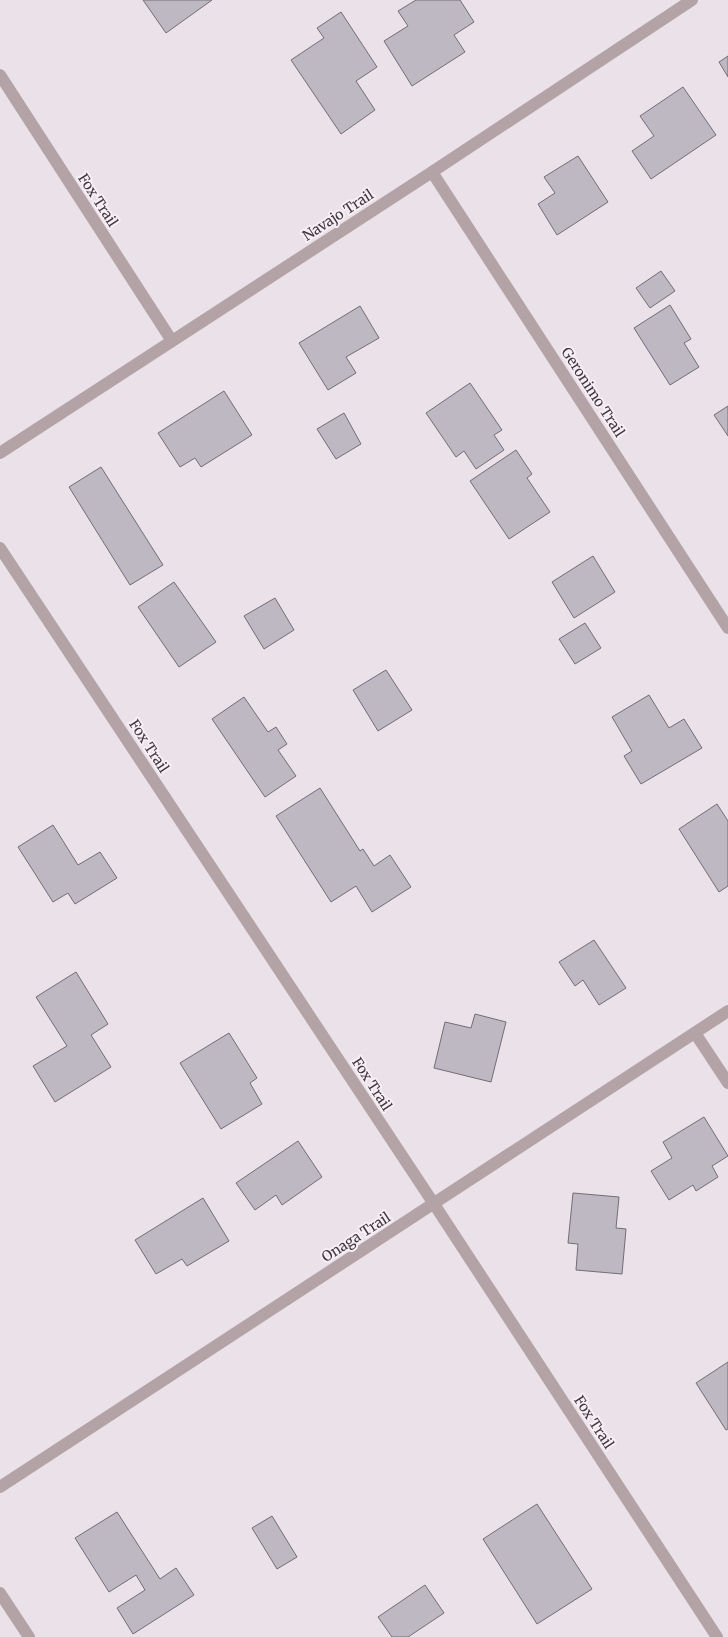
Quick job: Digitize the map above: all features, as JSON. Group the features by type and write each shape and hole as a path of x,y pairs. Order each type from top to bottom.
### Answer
{"street":[{"name":"Navajo Trail","path":"0,453 432,172 692,0"},
{"name":"Fox Trail","path":"0,75 172,341"},
{"name":"Geronimo Trail","path":"432,172 728,628"},
{"name":"Fox Trail","path":"0,548 434,1204 717,1637"},
{"name":"Onaga Trail","path":"0,1487 728,1011"},
{"path":"695,1033 728,1083"},
{"path":"0,1594 29,1637"}],"building":[{"path":"143,0 212,0 166,33"},
{"path":"416,0 460,0 474,22 454,35 465,52 412,86 384,41 408,26 398,11"},
{"path":"341,12 377,67 356,81 375,110 341,134 291,60 324,38 317,28"},
{"path":"728,56 728,77 719,62"},
{"path":"683,87 716,135 651,179 632,151 654,136 640,116"},
{"path":"578,156 608,202 557,235 538,204 555,193 544,177"},
{"path":"661,271 675,291 650,308 636,288"},
{"path":"670,305 691,339 684,343 699,367 670,385 634,328"},
{"path":"360,306 379,338 346,357 356,373 328,390 299,343"},
{"path":"470,383 502,430 494,435 504,450 476,469 464,451 456,457 426,413"},
{"path":"224,391 252,435 201,467 195,458 180,467 158,433"},
{"path":"728,406 728,436 714,415"},
{"path":"344,413 361,444 336,459 317,429"},
{"path":"516,450 532,474 527,478 550,512 509,539 470,481"},
{"path":"101,467 163,565 130,585 69,487"},
{"path":"593,556 615,592 574,618 552,582"},
{"path":"174,582 216,642 179,667 138,607"},
{"path":"275,598 294,630 264,649 244,616"},
{"path":"585,623 601,648 575,664 559,639"},
{"path":"386,670 412,710 378,731 353,690"},
{"path":"649,695 669,728 684,719 702,748 641,784 624,756 632,751 612,717"},
{"path":"244,697 268,732 276,727 287,744 278,750 296,776 265,797 212,719"},
{"path":"320,788 360,851 363,849 374,866 390,855 411,887 372,912 356,886 331,902 276,816"},
{"path":"717,804 728,821 728,886 719,892 679,829"},
{"path":"53,825 78,865 100,852 117,878 75,904 68,893 53,902 18,847"},
{"path":"594,940 626,988 599,1005 583,980 575,986 559,962"},
{"path":"76,972 108,1024 91,1035 111,1067 55,1102 33,1066 67,1046 36,997"},
{"path":"475,1014 506,1022 491,1082 434,1068 445,1022 471,1028"},
{"path":"229,1033 257,1078 250,1083 262,1104 221,1129 180,1063"},
{"path":"704,1117 728,1156 712,1166 718,1177 696,1191 693,1185 669,1200 651,1171 672,1158 663,1142"},
{"path":"298,1141 322,1177 282,1205 276,1195 255,1210 236,1183"},
{"path":"573,1193 619,1197 616,1228 626,1229 622,1274 576,1270 578,1244 568,1243"},
{"path":"203,1198 229,1241 187,1266 182,1259 156,1274 135,1240"},
{"path":"728,1362 728,1429 726,1430 696,1383"},
{"path":"537,1504 592,1589 537,1624 483,1539"},
{"path":"117,1512 160,1579 176,1568 194,1595 133,1634 117,1608 145,1590 136,1575 109,1592 75,1538"},
{"path":"272,1516 297,1557 277,1569 252,1528"},
{"path":"425,1585 444,1613 408,1637 392,1637 378,1617"}]}
